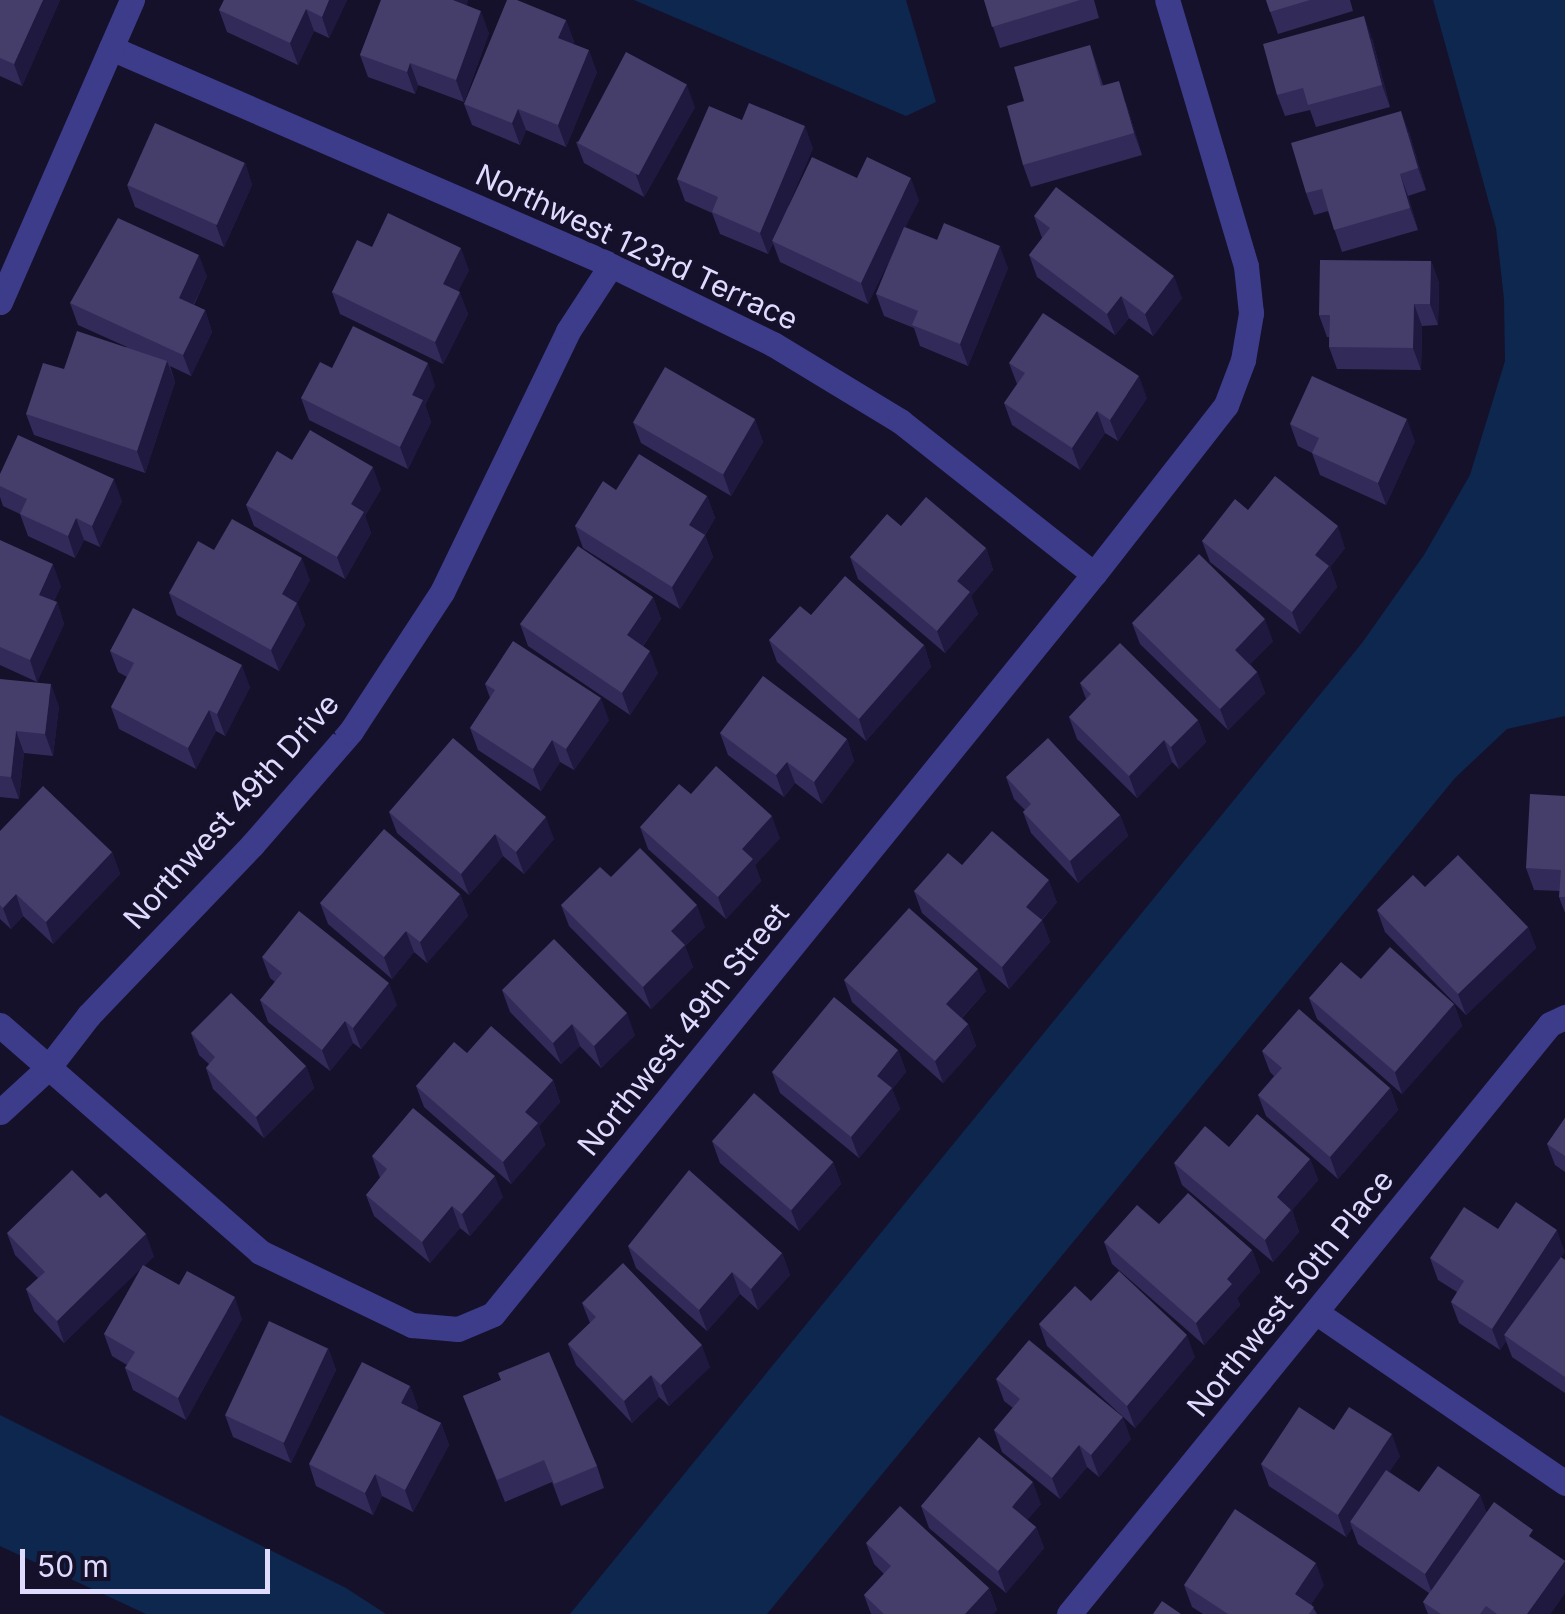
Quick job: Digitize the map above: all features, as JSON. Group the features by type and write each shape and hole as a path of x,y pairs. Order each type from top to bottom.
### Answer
{"street":[{"path":"0,302 132,0"},
{"name":"Northwest 49th Street","path":"0,1024 260,1252 412,1326 458,1329 494,1314 1226,406 1243,360 1251,313 1246,266 1167,0"},
{"name":"Northwest 123rd Terrace","path":"111,48 611,265 773,344 900,421 1094,574"},
{"name":"Northwest 49th Drive","path":"0,1112 48,1068 89,1015 252,845 351,731 442,592 568,331 611,265"},
{"name":"Northwest 50th Place","path":"1069,1614 1550,1024 1565,1018"},
{"name":"Northwest 49th Drive","path":"0,1096 48,1068"},
{"path":"1317,1313 1565,1483"}],"water":[{"path":"634,0 906,0 936,102 906,116"},
{"path":"1433,0 1565,0 1565,716 1507,729 1455,778 767,1614 570,1614 1362,643 1424,555 1470,475 1505,361 1504,299 1496,228"},
{"path":"0,1415 346,1588 386,1614 146,1614 0,1546"}],"building":[{"path":"0,0 43,0 14,64 0,58"},
{"path":"224,0 329,0 322,17 306,9 290,43 219,10"},
{"path":"381,0 453,0 481,11 456,80 410,63 407,72 360,55"},
{"path":"507,0 517,0 566,20 558,38 589,50 558,125 518,109 512,123 464,104"},
{"path":"984,0 1080,0 992,27"},
{"path":"1266,0 1310,0 1270,12"},
{"path":"1364,16 1382,85 1308,105 1303,88 1277,95 1263,44"},
{"path":"1090,45 1101,86 1119,81 1134,133 1023,165 1007,106 1024,101 1014,67"},
{"path":"626,52 687,84 639,175 578,143"},
{"path":"749,103 805,126 760,233 712,212 718,197 677,179 709,106 742,120"},
{"path":"1401,111 1418,168 1400,174 1410,208 1334,230 1322,189 1306,193 1291,143"},
{"path":"155,123 245,163 217,225 127,185"},
{"path":"812,157 857,178 867,157 911,178 861,283 772,241"},
{"path":"1056,187 1174,276 1145,314 1121,296 1107,314 1029,255 1050,228 1034,216"},
{"path":"388,213 461,248 443,284 460,292 435,342 332,292 357,240 372,247"},
{"path":"118,218 199,255 179,298 205,310 183,355 70,303"},
{"path":"944,223 1000,246 960,344 912,325 918,311 876,294 904,227 937,240"},
{"path":"1320,260 1431,261 1430,304 1414,304 1413,348 1329,347 1330,315 1319,315"},
{"path":"1043,313 1139,376 1110,420 1097,411 1072,448 1004,403 1025,373 1009,363"},
{"path":"353,326 428,363 412,395 423,400 400,447 301,398 320,362 332,368"},
{"path":"77,331 167,361 137,451 26,414 43,363 64,369"},
{"path":"665,367 755,419 723,474 633,422"},
{"path":"1312,376 1407,419 1378,483 1312,453 1319,438 1290,424"},
{"path":"310,430 373,467 351,504 364,512 337,557 246,505 277,451 292,460"},
{"path":"18,435 114,479 92,526 76,518 68,536 20,514 27,499 0,486 0,474"},
{"path":"639,454 707,496 689,525 705,535 672,587 575,526 603,481 616,490"},
{"path":"1275,476 1338,526 1315,555 1329,566 1292,612 1202,541 1235,499 1248,510"},
{"path":"926,497 986,548 957,581 970,592 937,631 850,557 887,514 901,526"},
{"path":"232,519 302,558 282,594 297,603 271,650 169,593 198,541 214,550"},
{"path":"0,540 53,564 39,595 57,602 30,660 0,647"},
{"path":"578,546 653,597 627,635 650,651 622,693 520,624"},
{"path":"1199,554 1265,619 1235,650 1257,672 1220,709 1132,623"},
{"path":"845,576 924,645 859,719 769,640 800,606 811,615"},
{"path":"133,608 242,665 217,714 209,710 188,748 111,707 134,663 110,651"},
{"path":"513,641 601,698 566,749 552,740 533,769 470,728 495,690 485,684"},
{"path":"1120,643 1198,720 1171,747 1164,740 1129,776 1069,717 1091,694 1080,683"},
{"path":"763,676 847,739 814,782 787,762 776,775 720,733"},
{"path":"0,679 51,684 45,734 16,731 11,777 0,776"},
{"path":"453,738 546,817 516,852 495,834 461,874 389,812"},
{"path":"1048,738 1120,815 1070,861 1023,812 1031,804 1006,777"},
{"path":"716,766 772,816 742,849 753,859 718,897 640,827 679,784 691,794"},
{"path":"43,786 112,852 46,922 16,894 3,908 0,905 0,831"},
{"path":"1530,794 1565,796 1565,897 1559,897 1561,870 1526,868"},
{"path":"384,829 460,894 420,942 406,931 384,957 320,903"},
{"path":"992,831 1049,880 1026,907 1042,920 1002,967 914,891 948,853 962,865"},
{"path":"640,848 697,905 671,931 685,945 643,987 561,905 600,867 611,877"},
{"path":"1458,855 1528,927 1458,994 1377,910 1413,875 1425,887"},
{"path":"909,908 978,969 946,1004 968,1024 935,1061 844,980"},
{"path":"299,911 389,983 353,1028 345,1021 322,1050 260,1000 282,973 262,957"},
{"path":"554,939 627,1013 594,1046 572,1024 553,1043 502,990"},
{"path":"1390,947 1454,1004 1395,1072 1309,998 1341,962 1361,979"},
{"path":"231,993 306,1066 256,1117 206,1068 215,1057 191,1033"},
{"path":"834,997 898,1050 877,1076 892,1088 851,1137 772,1072"},
{"path":"1299,1009 1390,1088 1330,1157 1258,1095 1282,1068 1262,1051"},
{"path":"491,1026 553,1080 525,1112 538,1123 503,1162 416,1086 454,1042 467,1053"},
{"path":"754,1093 833,1162 791,1210 712,1141"},
{"path":"413,1108 495,1176 462,1214 452,1206 422,1242 366,1195 387,1169 372,1156"},
{"path":"1257,1114 1310,1159 1277,1197 1291,1210 1265,1240 1174,1163 1205,1126 1229,1147"},
{"path":"1565,1118 1565,1156 1547,1144"},
{"path":"72,1170 100,1198 106,1193 146,1234 57,1321 26,1289 45,1272 7,1233"},
{"path":"689,1170 782,1253 751,1289 732,1272 699,1310 628,1246"},
{"path":"1188,1193 1252,1250 1227,1279 1232,1284 1196,1323 1104,1242 1137,1205 1159,1224"},
{"path":"1516,1202 1557,1230 1492,1329 1451,1302 1464,1281 1430,1258 1464,1207 1498,1229"},
{"path":"1561,1257 1565,1260 1565,1377 1504,1335"},
{"path":"623,1263 702,1345 661,1385 651,1375 624,1401 568,1344 596,1317 582,1303"},
{"path":"143,1265 179,1285 187,1271 235,1297 178,1398 125,1368 135,1352 104,1334"},
{"path":"1119,1271 1187,1335 1127,1406 1039,1324 1075,1286 1091,1301"},
{"path":"269,1321 328,1348 284,1443 225,1415"},
{"path":"1029,1340 1123,1417 1091,1455 1079,1445 1052,1478 994,1430 1020,1399 996,1379"},
{"path":"549,1352 597,1466 554,1484 544,1460 497,1480 463,1396 501,1380 498,1373"},
{"path":"362,1362 410,1386 401,1403 441,1423 405,1490 375,1474 365,1493 309,1464"},
{"path":"1299,1407 1334,1430 1349,1407 1392,1434 1338,1515 1261,1464"},
{"path":"979,1437 1033,1482 1012,1507 1036,1527 998,1571 921,1506"},
{"path":"1438,1466 1480,1495 1425,1574 1350,1522 1386,1470 1419,1492"},
{"path":"1494,1502 1533,1530 1529,1536 1565,1561 1527,1614 1497,1614 1486,1606 1480,1614 1441,1614 1423,1602"},
{"path":"900,1506 989,1588 965,1614 884,1614 864,1595 891,1566 866,1543"},
{"path":"1235,1509 1316,1563 1295,1594 1314,1607 1309,1614 1228,1614 1184,1585"},
{"path":"1162,1601 1181,1614 1153,1614"}]}
